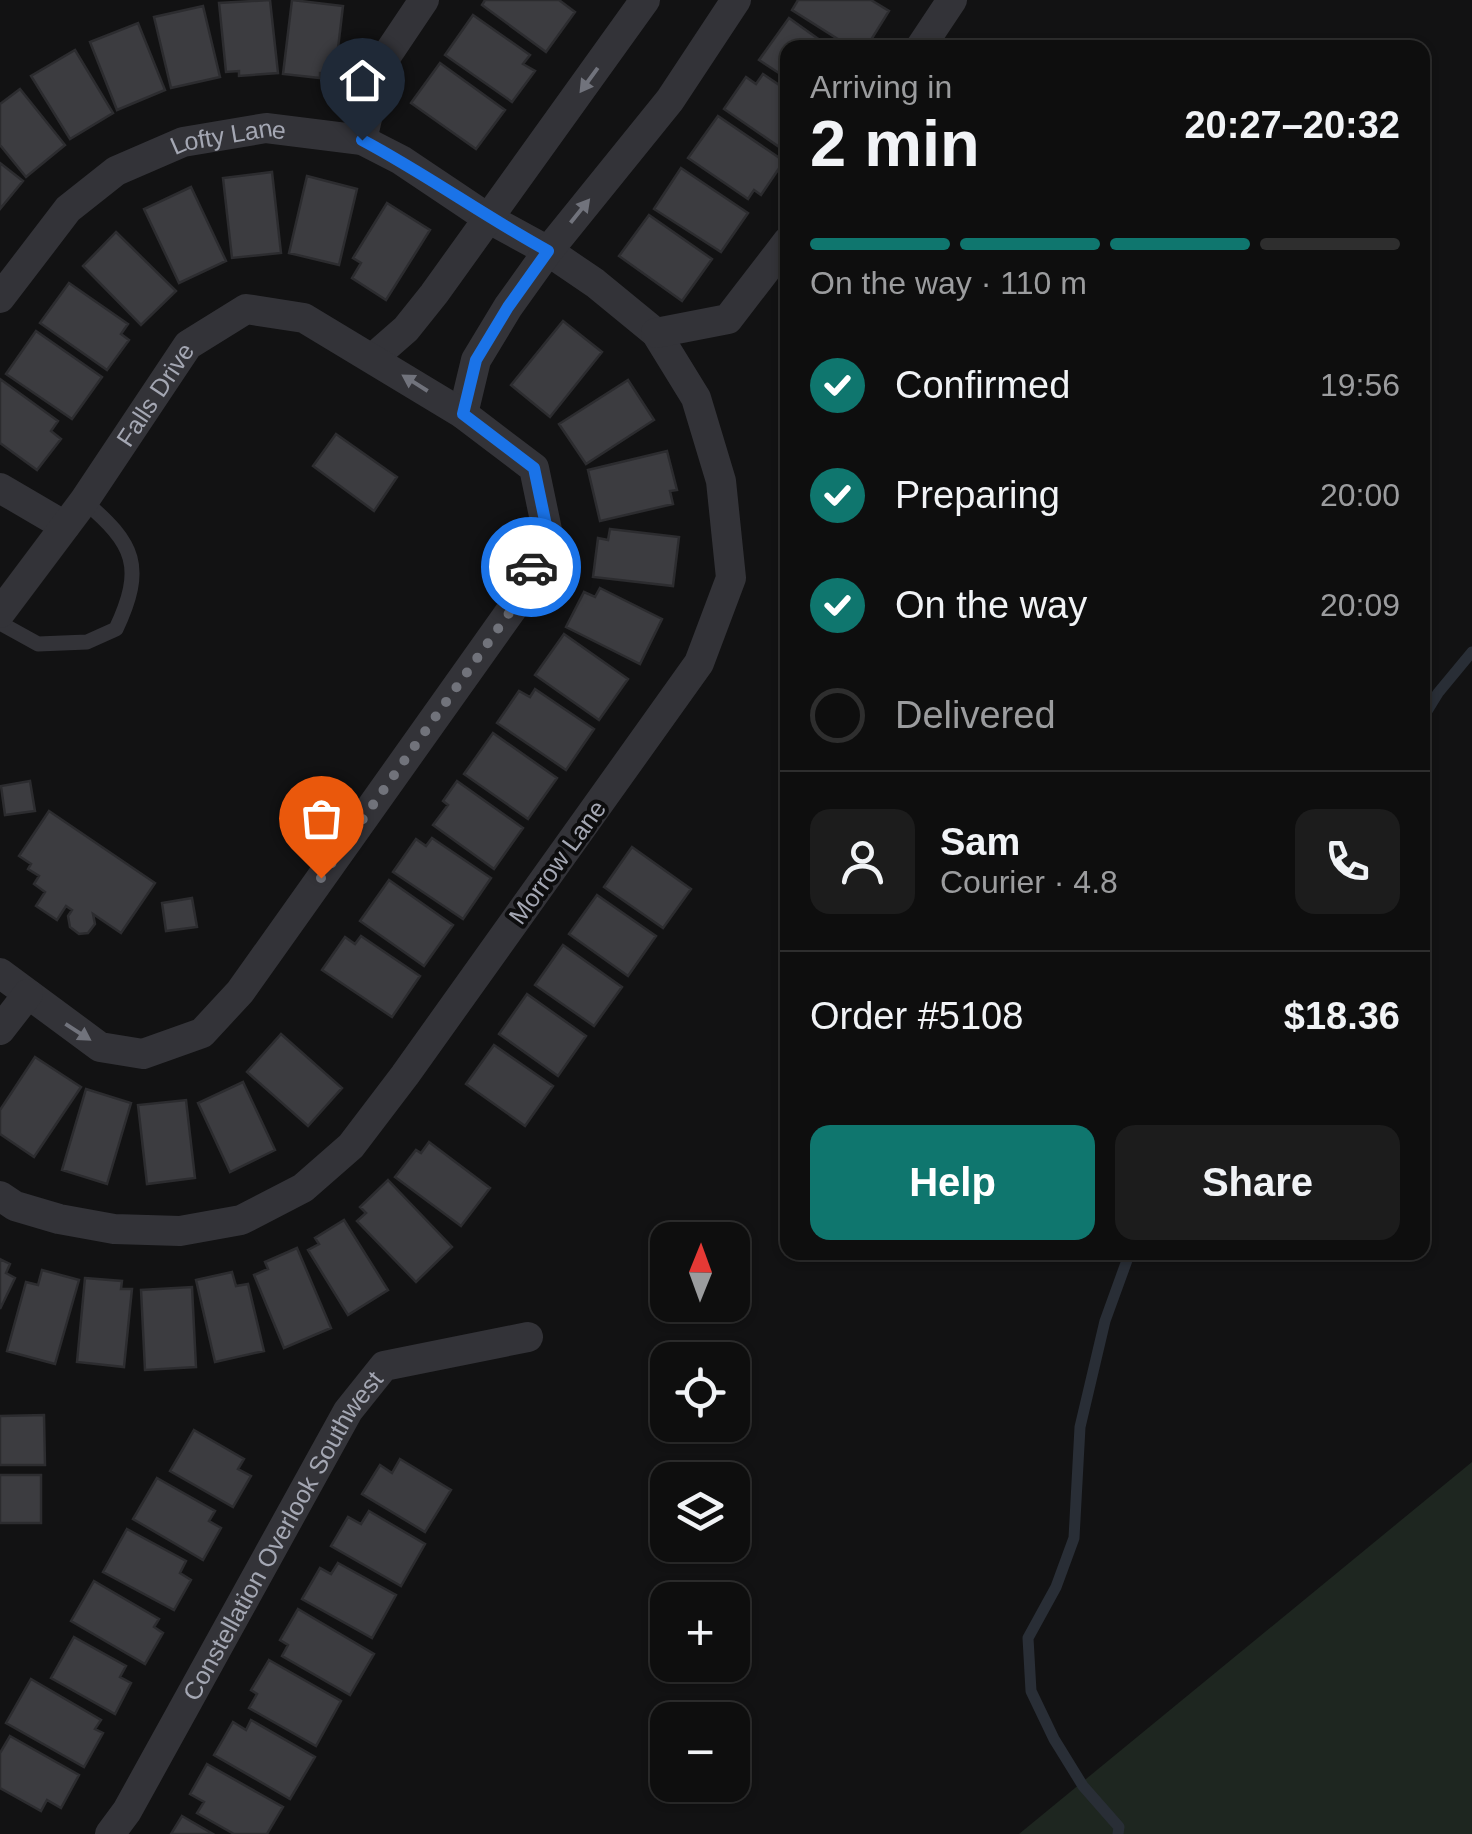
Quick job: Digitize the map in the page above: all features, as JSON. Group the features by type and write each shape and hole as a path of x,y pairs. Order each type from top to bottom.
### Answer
{"street":[{"path":"362,140 379,67 424,0"},
{"path":"374,358 406,329 645,0"},
{"path":"463,414 476,360 508,307 548,251 670,100 736,0"},
{"path":"925,40 952,0"},
{"name":"Lofty Lane","path":"0,298 68,209 116,170 183,142 266,128 362,140 548,251"},
{"name":"Morrow Lane","path":"0,1196 15,1206 59,1219 114,1229 180,1230 241,1220 302,1188 351,1146 699,662 731,578 721,480 696,398 656,333 594,282 548,251"},
{"path":"656,333 728,319 780,251"},
{"name":"Falls Drive","path":"0,974 100,1047 143,1054 202,1033 240,992 512,609 547,530 534,468 463,414 304,318 246,310 188,345 84,501 1,612"},
{"path":"0,488 66,526"},
{"path":"0,1030 28,994"},
{"name":"Constellation Overlook Southwest","path":"110,1834 348,1411 384,1366 528,1337"}],"lane":[{"path":"1,612 38,644 87,642 116,628 128,603 134,572 125,542 84,501"}],"shaded area":[{"path":"1472,1462 1472,1834 1019,1834"}],"building":[{"path":"270,0 278,73 239,76 239,71 226,72 219,3"},
{"path":"292,0 343,6 335,74 320,73 320,78 283,74"},
{"path":"485,0 559,0 575,12 546,52 482,5"},
{"path":"798,0 871,0 889,11 871,40 839,40 792,10"},
{"path":"203,6 220,77 171,88 154,17"},
{"path":"473,15 530,55 523,64 535,71 512,102 445,55"},
{"path":"789,18 820,40 780,40 780,74 759,60"},
{"path":"138,23 165,90 117,110 90,42"},
{"path":"75,50 113,113 70,139 31,76"},
{"path":"440,63 505,110 476,149 411,103"},
{"path":"763,74 780,86 780,148 724,109 746,77 756,84"},
{"path":"20,89 65,145 26,177 0,145 0,104"},
{"path":"718,116 780,158 780,167 761,195 754,190 748,199 688,158"},
{"path":"0,163 23,181 0,209"},
{"path":"681,168 748,213 721,252 654,209"},
{"path":"272,172 281,253 232,258 223,178"},
{"path":"307,176 357,189 339,265 289,253"},
{"path":"191,187 226,261 179,283 144,209"},
{"path":"387,203 430,230 386,300 352,278 361,263 353,258"},
{"path":"649,215 712,259 682,301 619,256"},
{"path":"116,232 176,291 141,325 83,266"},
{"path":"69,283 128,324 121,334 129,340 107,370 40,323"},
{"path":"563,321 602,352 550,417 511,385"},
{"path":"36,331 102,377 72,419 6,374"},
{"path":"0,379 58,421 51,431 61,439 37,470 0,443"},
{"path":"628,380 654,420 586,464 559,424"},
{"path":"336,434 397,477 374,511 313,466"},
{"path":"667,451 677,490 670,491 673,504 600,521 588,470"},
{"path":"610,529 679,537 673,586 593,577 598,538 608,540"},
{"path":"600,588 662,619 640,664 566,627 584,592 595,597"},
{"path":"564,634 628,679 599,720 535,675"},
{"path":"535,689 594,729 566,770 497,723 519,691 530,697"},
{"path":"493,733 557,778 528,819 464,774"},
{"path":"30,781 35,811 5,815 1,786"},
{"path":"457,781 523,828 494,869 433,825 448,805 443,801"},
{"path":"49,811 155,883 121,933 93,914 95,924 88,933 79,934 70,927 68,916 72,910 66,906 57,920 36,906 45,892 34,884 39,876 28,869 31,864 19,856"},
{"path":"432,838 491,878 463,919 393,872 416,839 426,846"},
{"path":"632,847 691,889 663,928 604,887"},
{"path":"389,880 453,925 424,966 360,921"},
{"path":"597,895 656,936 628,976 569,934"},
{"path":"192,898 197,927 166,931 162,903"},
{"path":"361,936 420,976 392,1017 322,970 345,937 355,944"},
{"path":"563,945 622,987 594,1026 535,985"},
{"path":"527,994 586,1036 558,1076 499,1034"},
{"path":"281,1034 342,1088 308,1126 247,1072"},
{"path":"494,1045 553,1086 525,1126 466,1084"},
{"path":"35,1057 81,1087 34,1157 0,1134 0,1110"},
{"path":"243,1082 275,1150 230,1172 198,1103"},
{"path":"86,1089 131,1103 107,1184 62,1170"},
{"path":"186,1100 195,1178 147,1184 138,1105"},
{"path":"429,1142 490,1188 461,1226 395,1177 416,1150 421,1153"},
{"path":"388,1180 452,1247 416,1282 357,1221 366,1213 360,1207"},
{"path":"344,1220 388,1290 348,1315 308,1250 319,1244 315,1238"},
{"path":"297,1248 331,1328 284,1348 254,1275 268,1269 265,1262"},
{"path":"0,1259 10,1264 6,1273 15,1278 0,1309"},
{"path":"42,1270 79,1280 55,1364 7,1351 26,1282 38,1285"},
{"path":"232,1272 236,1286 248,1284 264,1351 215,1362 196,1280"},
{"path":"85,1278 122,1281 121,1289 132,1289 124,1367 77,1362"},
{"path":"192,1287 196,1367 145,1370 141,1290"},
{"path":"44,1415 45,1465 0,1465 0,1416"},
{"path":"194,1430 244,1459 238,1469 251,1476 233,1507 170,1471"},
{"path":"400,1459 451,1490 425,1532 362,1494 380,1465 392,1473"},
{"path":"0,1475 41,1475 41,1523 0,1523"},
{"path":"157,1478 215,1511 209,1521 221,1528 203,1560 133,1519"},
{"path":"369,1511 425,1544 401,1586 331,1546 348,1517 361,1524"},
{"path":"127,1529 186,1561 180,1573 191,1580 174,1610 103,1572"},
{"path":"338,1563 396,1595 372,1638 302,1599 320,1568 331,1574"},
{"path":"94,1581 159,1619 154,1627 163,1633 145,1664 71,1621"},
{"path":"298,1609 374,1654 350,1695 282,1656 288,1645 280,1640"},
{"path":"74,1637 126,1666 120,1677 131,1683 115,1714 51,1678"},
{"path":"269,1660 341,1701 316,1746 249,1708 257,1694 251,1690"},
{"path":"31,1679 101,1720 95,1729 103,1733 84,1767 6,1723"},
{"path":"251,1720 315,1757 290,1799 214,1755 233,1722 246,1730"},
{"path":"10,1736 79,1775 61,1808 47,1800 41,1811 0,1788 0,1753"},
{"path":"207,1764 283,1807 267,1834 234,1834 197,1813 204,1802 190,1794"},
{"path":"182,1816 213,1834 171,1834"}],"waterway":[{"path":"1430,706 1472,652"},
{"path":"1118,1834 1119,1827 1083,1786 1054,1739 1031,1691 1028,1638 1056,1587 1074,1538 1080,1427 1105,1321 1127,1260"}],"way so far":[{"path":"321,878 512,609 531,567"}],"route":[{"path":"362,140 548,251 476,360 463,414 534,468 547,530 531,567"}]}
